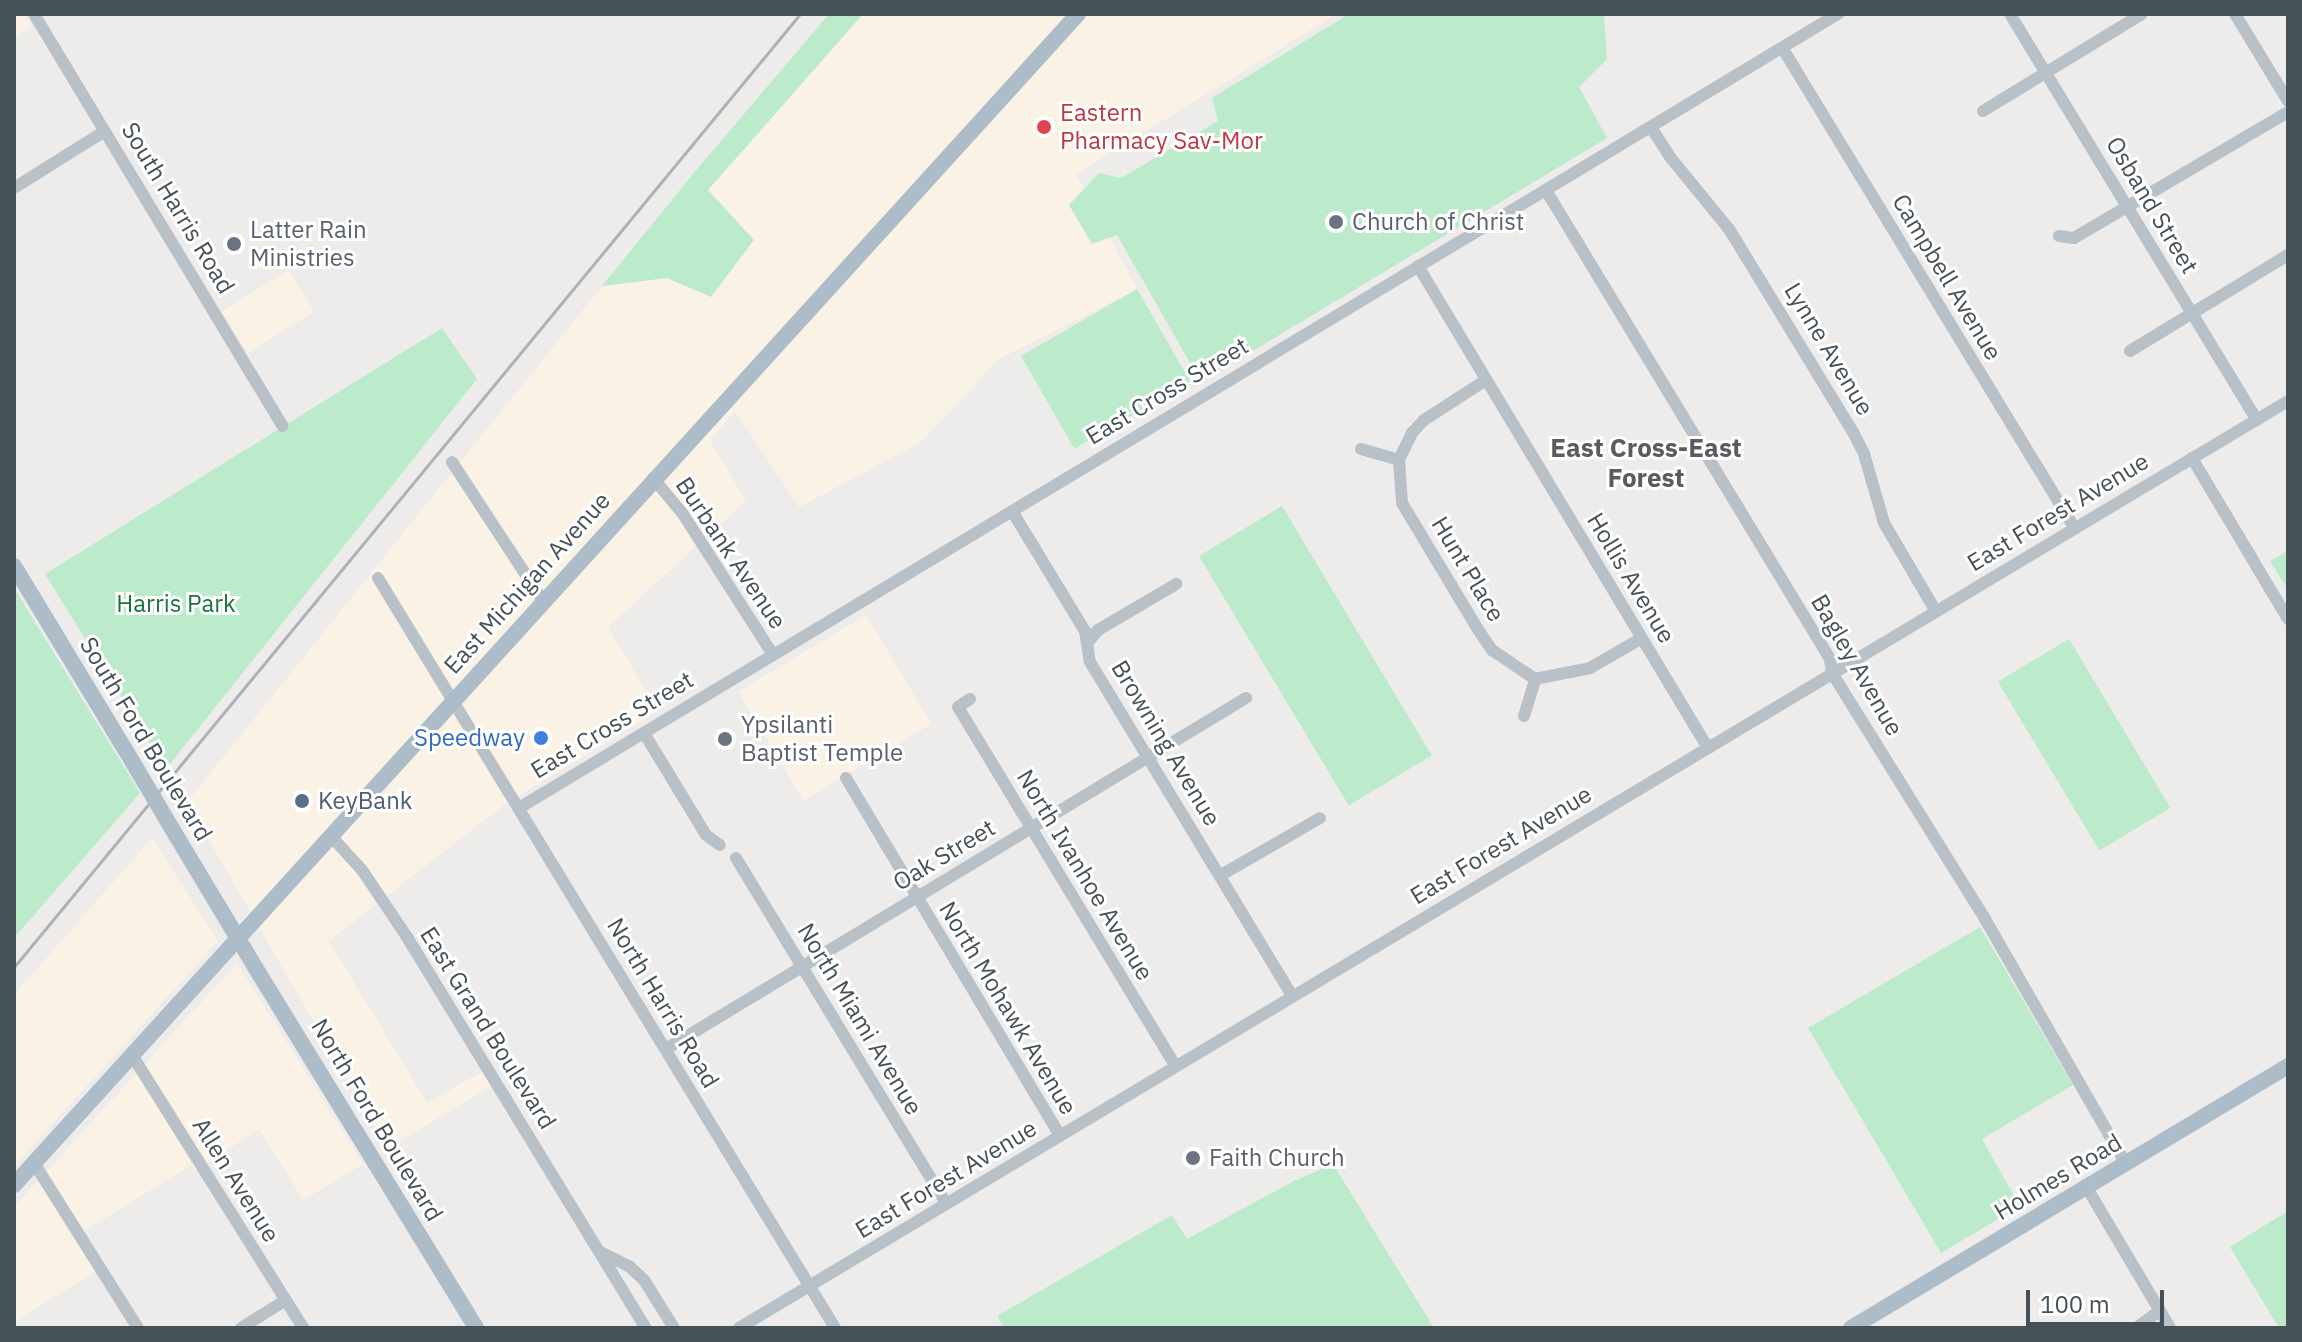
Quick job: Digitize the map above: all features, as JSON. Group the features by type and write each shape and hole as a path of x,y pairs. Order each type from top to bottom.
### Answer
{"main road":[{"name":"East Michigan Avenue","path":"14,1185 653,478 1078,14"},
{"name":"South Ford Boulevard","path":"14,566 237,937"},
{"name":"North Ford Boulevard","path":"237,937 476,1328"},
{"name":"Holmes Road","path":"1851,1328 2288,1066"}],"street":[{"name":"South Harris Road","path":"34,14 283,426"},
{"name":"East Cross Street","path":"519,808 772,653 1652,129 1838,14"},
{"name":"Osband Street","path":"2010,14 2257,420"},
{"path":"1983,111 2142,14"},
{"path":"2235,14 2288,101"},
{"name":"Campbell Avenue","path":"1783,49 2074,527"},
{"path":"2059,236 2074,238 2288,112"},
{"name":"Lynne Avenue","path":"1652,129 1729,229 1853,432 1864,454 1884,523 1935,610"},
{"path":"14,188 105,131"},
{"name":"Bagley Avenue","path":"1547,192 1830,659 1832,673 1985,919 2126,1164"},
{"path":"2130,351 2288,255"},
{"name":"Hollis Avenue","path":"1418,266 1708,748"},
{"path":"1361,449 1399,460 1412,433 1424,420 1486,380"},
{"name":"East Forest Avenue","path":"739,1328 2288,401"},
{"path":"2192,458 2288,619"},
{"name":"Hunt Place","path":"1399,460 1402,503 1477,628 1492,650 1535,679"},
{"path":"452,462 543,601"},
{"name":"Burbank Avenue","path":"653,478 683,514 772,653"},
{"name":"Browning Avenue","path":"1012,511 1089,641 1090,662 1292,995"},
{"path":"378,578 453,700"},
{"path":"1089,641 1098,630 1176,584"},
{"path":"1524,716 1535,679 1590,668 1642,638"},
{"name":"Oak Street","path":"666,1049 1246,698"},
{"name":"North Ivanhoe Avenue","path":"970,699 954,709 1175,1066"},
{"name":"North Harris Road","path":"453,700 835,1328"},
{"path":"644,733 706,835 720,845"},
{"name":"North Mohawk Avenue","path":"846,778 1060,1136"},
{"path":"1221,875 1320,818"},
{"name":"East Grand Boulevard","path":"330,835 362,870 407,937 646,1328"},
{"name":"North Miami Avenue","path":"736,858 946,1203"},
{"name":"Allen Avenue","path":"132,1055 303,1328"},
{"path":"34,1163 138,1328"},
{"path":"2087,1188 2170,1328"},
{"name":"East Grand Boulevard","path":"600,1252 629,1266 644,1280 674,1328"},
{"path":"241,1328 286,1300"},
{"path":"2136,1328 2159,1311"}],"shaded area":[{"path":"14,14 24,14 31,26 14,37"},
{"path":"863,14 1337,14 1076,174 1137,289 999,359 920,443 799,507 735,411 710,441 746,501 608,627 658,711 504,805 329,941 427,1103 483,1071 492,1086 387,1149 187,802 602,286 667,278 708,190"},
{"path":"288,270 314,312 248,353 222,311"},
{"path":"866,615 931,724 804,801 738,692"},
{"path":"152,838 218,941 14,1166 14,995"},
{"path":"237,963 363,1164 303,1200 259,1129 196,1170 192,1165 84,1231 104,1266 14,1322 14,1207"}],"green space":[{"path":"829,14 863,14 708,190 754,240 711,297 667,278 602,286 693,174"},
{"path":"1349,14 1610,14 1604,17 1607,59 1579,87 1607,138 1201,382 1117,235 1092,244 1069,205 1099,173 1121,178 1218,121 1212,98"},
{"path":"1137,289 1190,382 1074,449 1021,356"},
{"name":"Harris Park","path":"442,328 477,379 166,769 45,574"},
{"path":"1282,506 1432,755 1349,805 1199,556"},
{"path":"2288,551 2288,590 2270,561"},
{"path":"14,588 140,793 14,938"},
{"path":"2069,639 2170,808 2099,851 1998,682"},
{"path":"1980,927 2073,1085 1982,1139 2020,1206 1941,1253 1808,1028"},
{"path":"1333,1164 1434,1328 1004,1328 997,1316 1172,1215 1187,1239 1292,1182"},
{"path":"2288,1211 2288,1328 2279,1328 2230,1247"}],"railway":[{"path":"14,967 800,14"}],"place":[{"name":"Eastern Pharmacy Sav-Mor","path":"1044,127"},
{"name":"Church of Christ","path":"1336,222"},
{"name":"Latter Rain Ministries","path":"234,244"},
{"name":"Speedway","path":"541,738"},
{"name":"Ypsilanti Baptist Temple","path":"725,739"},
{"name":"KeyBank","path":"302,801"},
{"name":"Faith Church","path":"1193,1158"}],"district":[{"name":"East Cross-East Forest","path":"1646,463"}]}
